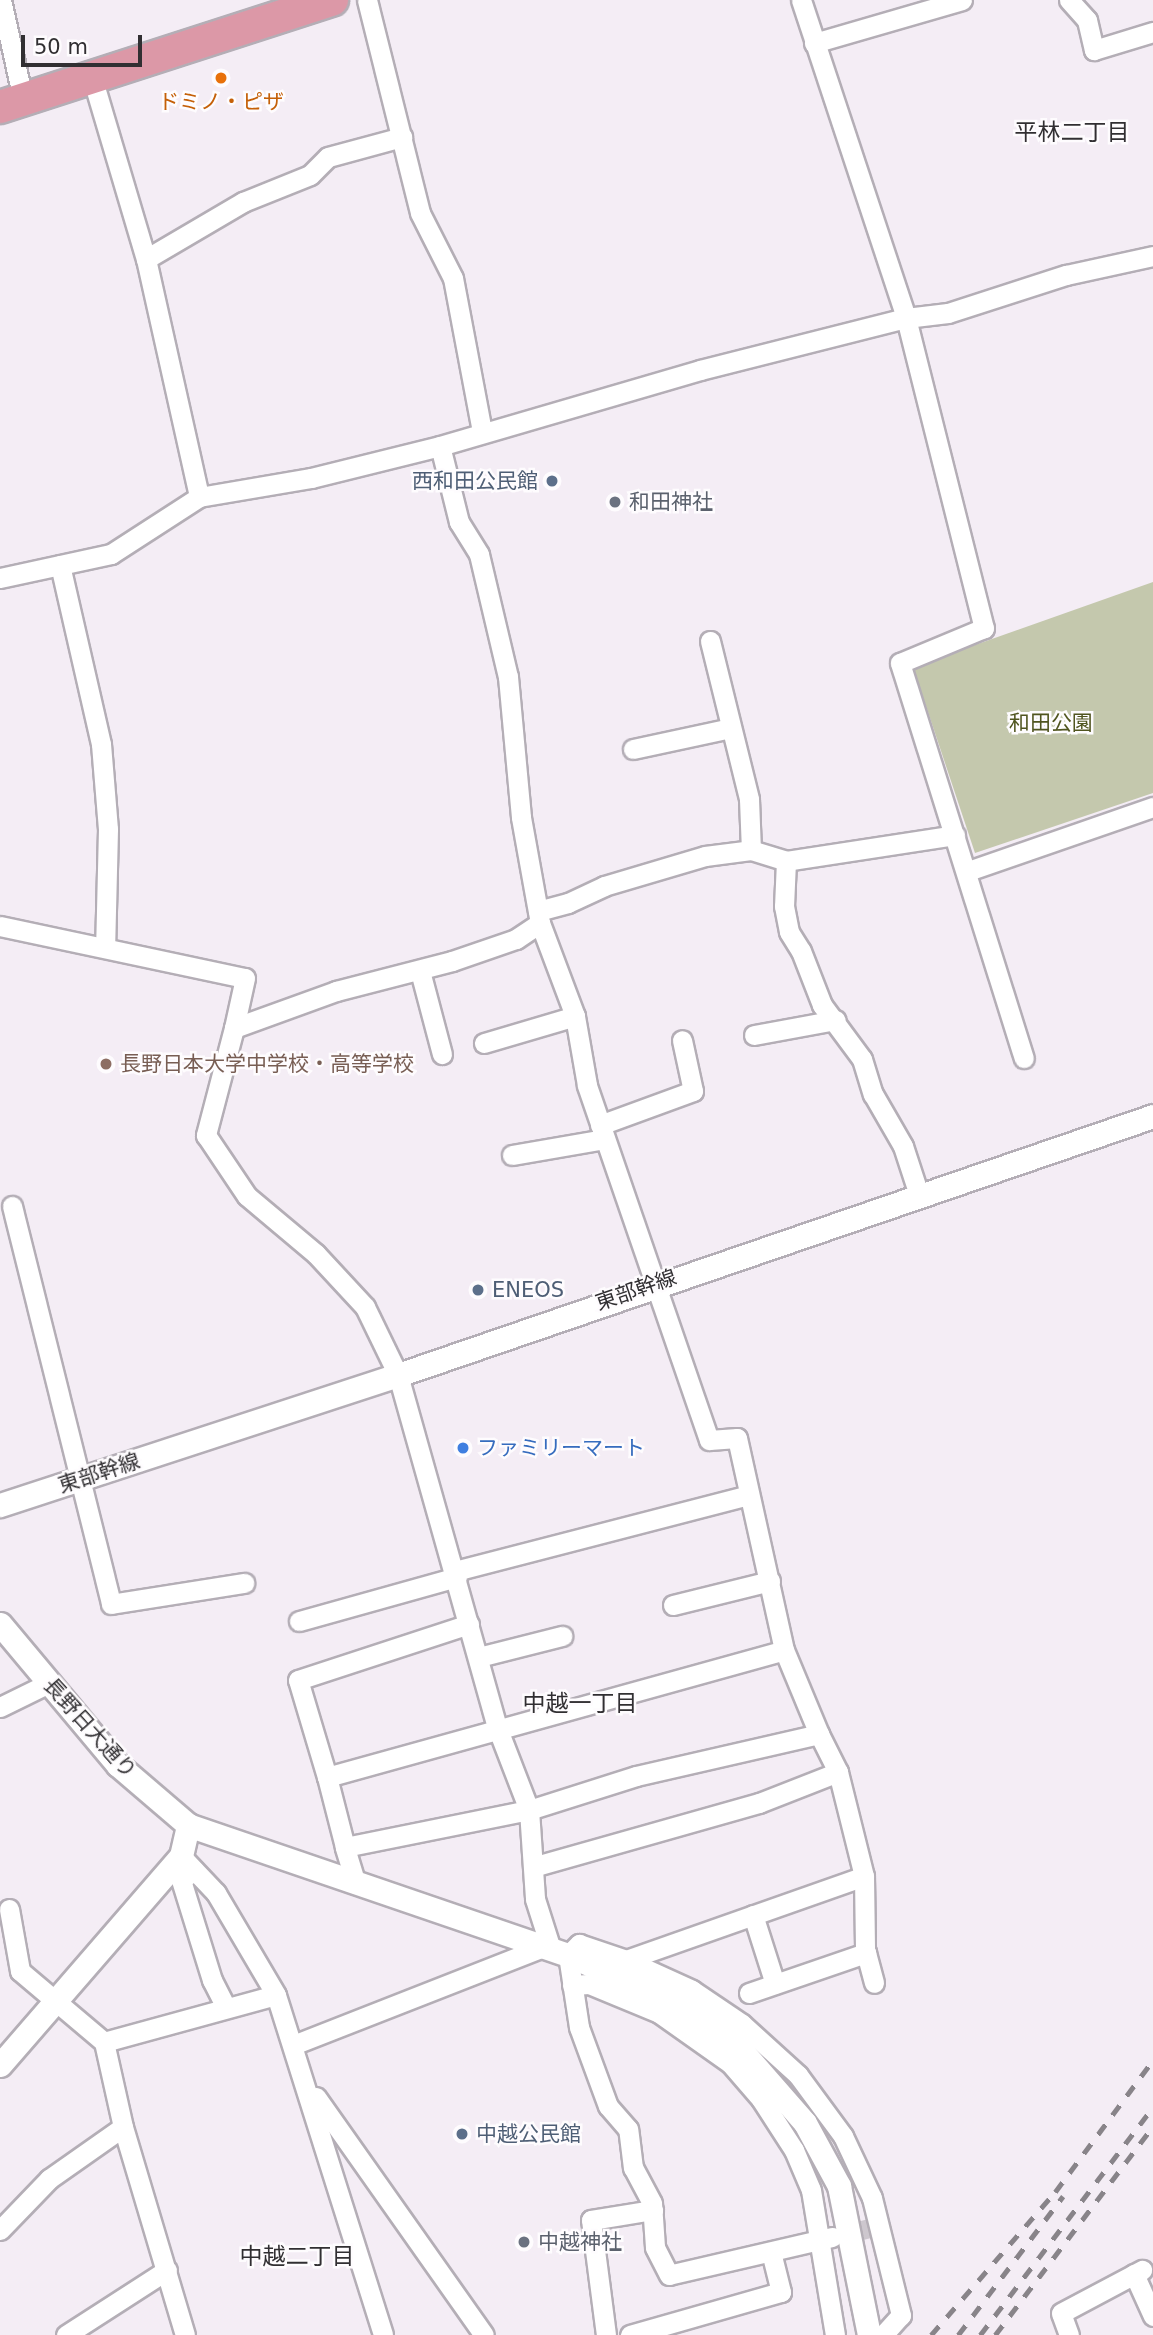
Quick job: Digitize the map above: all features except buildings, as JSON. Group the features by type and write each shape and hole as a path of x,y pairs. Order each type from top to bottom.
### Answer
{"highway":[{"path":"11,103 92,77 284,7 332,0"}],"street":[{"path":"1,0 11,103"},
{"path":"367,0 420,213 453,278 482,432"},
{"path":"801,0 906,318 984,628 900,663 968,871 1024,1058"},
{"path":"814,43 906,12 962,0"},
{"path":"1069,0 1087,20 1094,50 1153,32"},
{"path":"92,77 146,259 200,497"},
{"path":"146,259 243,202 310,175 328,157 402,137"},
{"path":"0,578 111,554 200,497 311,478 440,446 700,370 906,318 948,313 1066,275 1153,256"},
{"path":"440,446 459,522 480,554 508,677 521,817 539,917 575,1016 587,1085 652,1285 709,1440 737,1438 784,1650 838,1772 864,1876 866,1953 874,1983"},
{"path":"61,565 101,744 108,829 105,948"},
{"path":"710,641 749,799 751,850"},
{"path":"633,749 732,728"},
{"path":"968,871 1153,807"},
{"path":"234,1028 336,991 420,971 516,939 539,917 604,886 705,856 751,850 786,861 955,835"},
{"path":"786,861 783,906 789,932 801,951 822,1005 836,1020 862,1059 873,1094 903,1146 919,1195"},
{"path":"0,926 245,978 206,1136 247,1196 316,1254 365,1307 398,1375 497,1727 529,1810 536,1866 536,1899 554,1950 572,1985 579,2027 608,2106 628,2129 633,2168 653,2210 655,2246 669,2275 827,2238"},
{"path":"420,971 442,1054"},
{"path":"484,1043 575,1016"},
{"path":"754,1035 836,1020"},
{"path":"512,1155 603,1132 693,1091 682,1040"},
{"name":"東部幹線","path":"0,1505 398,1375 652,1285 1153,1116"},
{"path":"12,1206 111,1604 244,1583"},
{"path":"299,1621 456,1574 748,1496"},
{"path":"673,1605 770,1581"},
{"name":"長野日大通り","path":"0,1623 118,1765 188,1825"},
{"path":"356,1884 298,1680 470,1624"},
{"path":"479,1657 562,1636"},
{"path":"327,1777 497,1727 784,1650"},
{"path":"0,1707 48,1683"},
{"path":"345,1847 529,1810 636,1776 819,1734"},
{"path":"536,1866 759,1803 838,1772"},
{"path":"226,2007 212,1980 181,1880 188,1863 188,1825 554,1950 682,2005 737,2045 786,2098 821,2148 839,2186 867,2325"},
{"path":"188,1863 216,1893 276,1995 383,2335"},
{"path":"0,2065 55,2002 188,1863"},
{"path":"626,1960 864,1876"},
{"path":"9,1909 20,1972 104,2042 123,2127 185,2335"},
{"path":"752,1915 775,1984"},
{"path":"293,2045 554,1950 579,1944 626,1960 692,1990 742,2024 798,2075 864,2176 875,2227 901,2315 883,2335"},
{"path":"749,1993 866,1953"},
{"path":"572,1985 589,1984 642,2004 730,2063 761,2099 794,2150 827,2238 835,2335"},
{"path":"104,2042 276,1995"},
{"path":"316,2097 484,2335"},
{"path":"0,2230 49,2179 123,2127"},
{"path":"606,2335 591,2220 653,2210"},
{"path":"630,2335 667,2328 781,2292 771,2252"},
{"path":"70,2334 167,2270"},
{"path":"1069,2335 1061,2313 1138,2272 1153,2316"}],"green space":[{"name":"和田公園","path":"1153,582 1153,793 975,853 913,667"}],"tunnel":[{"path":"834,2237 870,2228"}],"railway":[{"path":"931,2335 1055,2192 1153,2060"},
{"path":"980,2335 1153,2107"},
{"path":"995,2335 1153,2126"},
{"path":"958,2335 1063,2196"}],"place":[{"name":"ドミノ・ピザ","path":"221,78"},
{"name":"西和田公民館","path":"552,481"},
{"name":"和田神社","path":"615,502"},
{"name":"長野日本大学中学校・高等学校","path":"106,1064"},
{"name":"ENEOS","path":"478,1290"},
{"name":"ファミリーマート","path":"463,1448"},
{"name":"中越公民館","path":"462,2134"},
{"name":"中越神社","path":"524,2242"}],"district":[{"name":"平林二丁目","path":"1072,132"},
{"name":"中越一丁目","path":"580,1703"},
{"name":"中越二丁目","path":"297,2256"}]}
